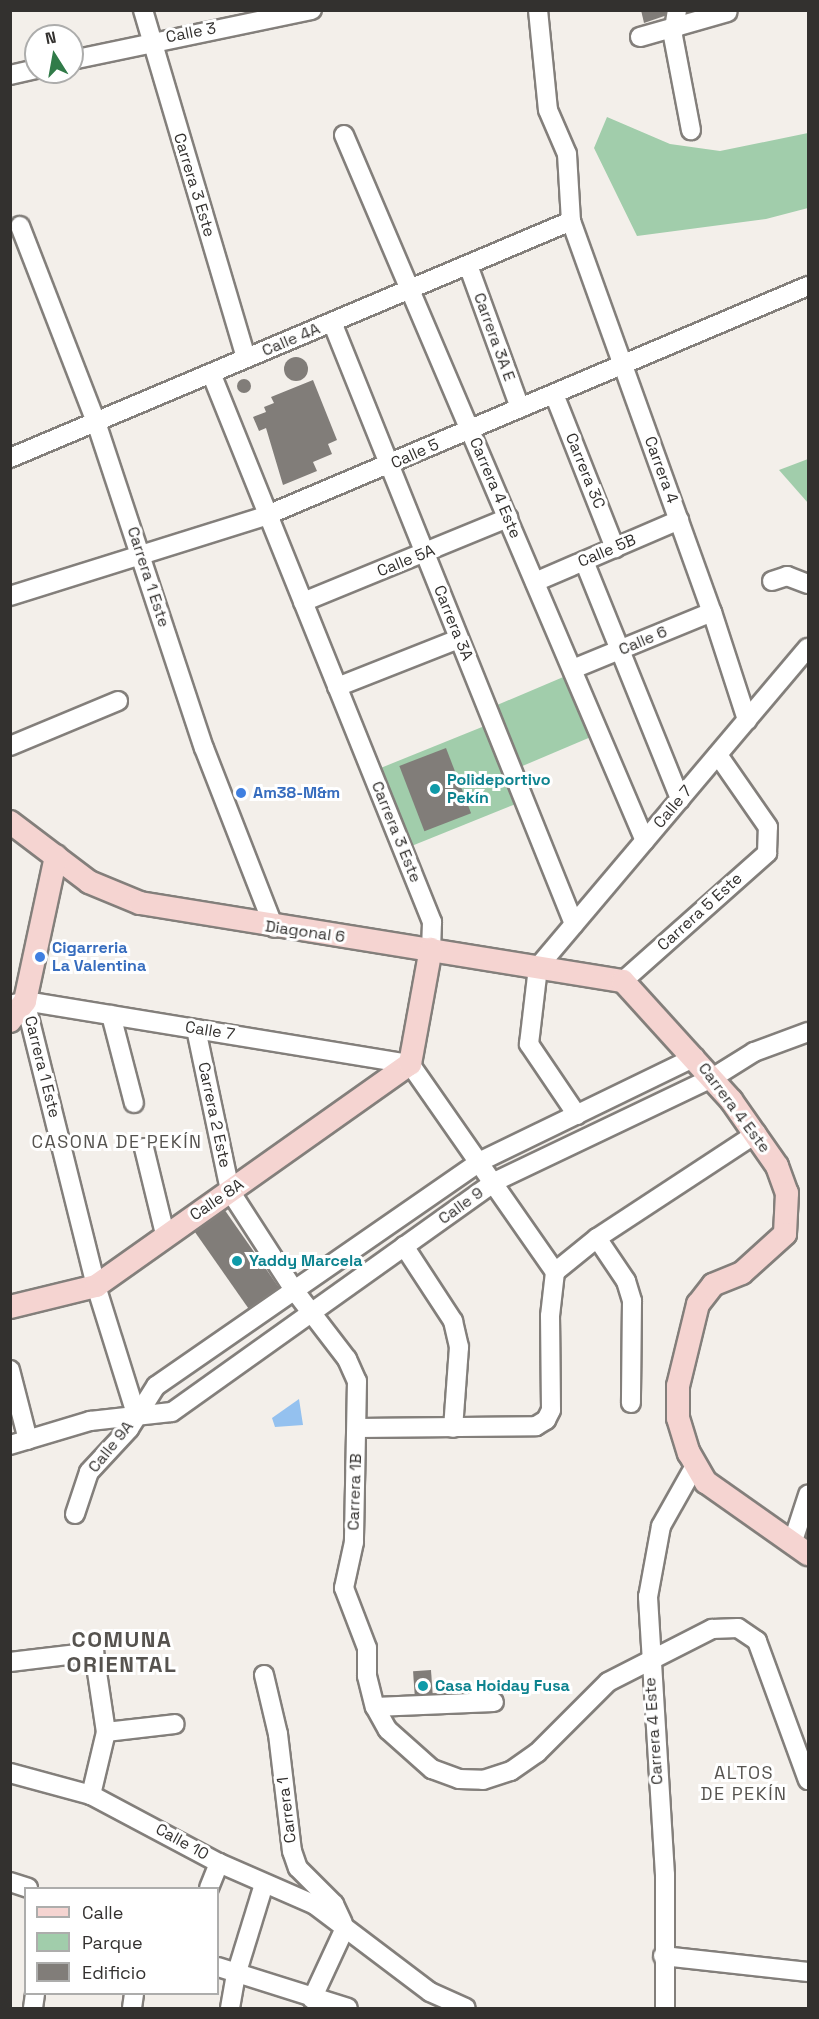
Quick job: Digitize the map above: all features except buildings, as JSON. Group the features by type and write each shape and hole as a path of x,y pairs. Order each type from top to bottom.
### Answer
{"main road":[{"name":"Diagonal 6","path":"10,822 111,895 274,928 431,950 623,981"},
{"name":"Carrera 1 Este","path":"18,1003 56,856"},
{"name":"Carrera 3 Este","path":"410,1064 431,950"},
{"name":"Carrera 4 Este","path":"623,981 714,1077 756,1133 786,1193 785,1234 742,1273 713,1285 698,1304 678,1386 678,1418 696,1464 719,1493 800,1549"},
{"path":"10,1021 18,1003"},
{"name":"Calle 8A","path":"10,1306 96,1286 165,1234 410,1064"}],"street":[{"name":"Carrera 3 Este","path":"143,10 150,42 246,358"},
{"name":"Calle 3","path":"84,57 150,42 237,17 312,10"},
{"name":"Carrera 4","path":"538,10 549,110 567,154 571,221 712,612 747,720"},
{"path":"640,37 677,18 728,12"},
{"path":"677,18 673,36 691,130"},
{"name":"Carrera 4 Este","path":"344,135 645,841"},
{"name":"Calle 4A","path":"10,458 571,221"},
{"name":"Carrera 1 Este","path":"20,226 96,422 204,748 274,928"},
{"name":"Carrera 3A E","path":"468,265 520,408"},
{"name":"Calle 5","path":"10,596 265,516 389,466 520,408 624,367 808,286"},
{"name":"Carrera 3A","path":"332,322 574,924"},
{"name":"Carrera 3 Este","path":"211,373 265,516 303,602 432,922 431,950"},
{"name":"Carrera 3C","path":"554,394 615,548"},
{"name":"Calle 5A","path":"303,602 425,554 508,518"},
{"name":"Calle 5B","path":"535,582 679,520"},
{"path":"584,561 680,799"},
{"path":"772,581 788,576 808,584"},
{"name":"Calle 6","path":"573,669 712,612"},
{"path":"337,687 459,639"},
{"name":"Calle 7","path":"538,967 808,648"},
{"path":"10,746 118,701"},
{"name":"Carrera 5 Este","path":"623,981 767,853 768,827 718,755"},
{"path":"538,967 529,1044 577,1114"},
{"name":"Carrera 1 Este","path":"18,1003 96,1286 136,1414"},
{"name":"Calle 7","path":"18,1003 111,1015 410,1064"},
{"path":"111,1015 134,1103"},
{"name":"Carrera 2 Este","path":"196,1029 230,1191 294,1290"},
{"name":"Calle 9","path":"19,1442 136,1414 175,1418 310,1314 494,1182 714,1077 754,1052 808,1032"},
{"name":"Calle 9","path":"136,1414 156,1386 479,1162 695,1057"},
{"path":"357,1428 536,1426 546,1420 551,1410 550,1316 555,1272 410,1064"},
{"path":"555,1272 597,1238 756,1133"},
{"path":"144,1148 165,1234"},
{"path":"597,1238 626,1281 632,1301 631,1403"},
{"path":"404,1246 453,1321 459,1347 453,1428"},
{"name":"Carrera 1B","path":"294,1290 310,1314 347,1359 357,1381 354,1542 344,1588 367,1648 367,1676 375,1707 395,1738 432,1769 459,1779 483,1780 511,1771 537,1753 585,1700 608,1682 712,1629 738,1628 757,1641 808,1780"},
{"path":"10,1370 19,1442"},
{"name":"Calle 9A","path":"75,1515 89,1472 129,1429 136,1414"},
{"name":"Carrera 4 Este","path":"666,2008 663,1956 665,1875 649,1662 652,1555 670,1504 696,1464"},
{"path":"800,1549 808,1495"},
{"path":"10,1662 94,1652 105,1732 92,1795"},
{"name":"Carrera 1","path":"264,1675 278,1734 291,1851 298,1868 334,1904 345,1928"},
{"path":"375,1707 494,1702"},
{"path":"105,1732 174,1724"},
{"name":"Calle 10","path":"10,1773 92,1795 219,1863 315,1905 430,1992 460,2008"},
{"path":"209,1887 219,1863"},
{"path":"10,1882 25,1887"},
{"path":"231,2008 236,1975 264,1884"},
{"path":"312,1999 345,1928"},
{"path":"663,1956 808,1972"},
{"path":"219,1967 312,1999 348,2008"}],"green space":[{"path":"607,117 670,144 720,151 808,133 808,208 766,219 637,236 594,148"},
{"path":"808,459 808,503 779,470"},
{"path":"568,675 594,736 518,768 493,707"},
{"path":"487,725 518,803 409,847 378,769"}],"water":[{"path":"299,1399 303,1425 275,1427 272,1418"}],"place":[{"name":"Polideportivo Pekín","path":"435,789"},
{"name":"Am38-M&m","path":"241,793"},
{"name":"Cigarreria La Valentina","path":"40,957"},
{"name":"Yaddy Marcela","path":"237,1261"},
{"name":"Casa Hoiday Fusa","path":"423,1686"}],"district":[{"name":"CASONA DE PEKÍN","path":"117,1142"},
{"name":"COMUNA ORIENTAL","path":"122,1652"},
{"name":"ALTOS DE PEKÍN","path":"744,1784"}]}
